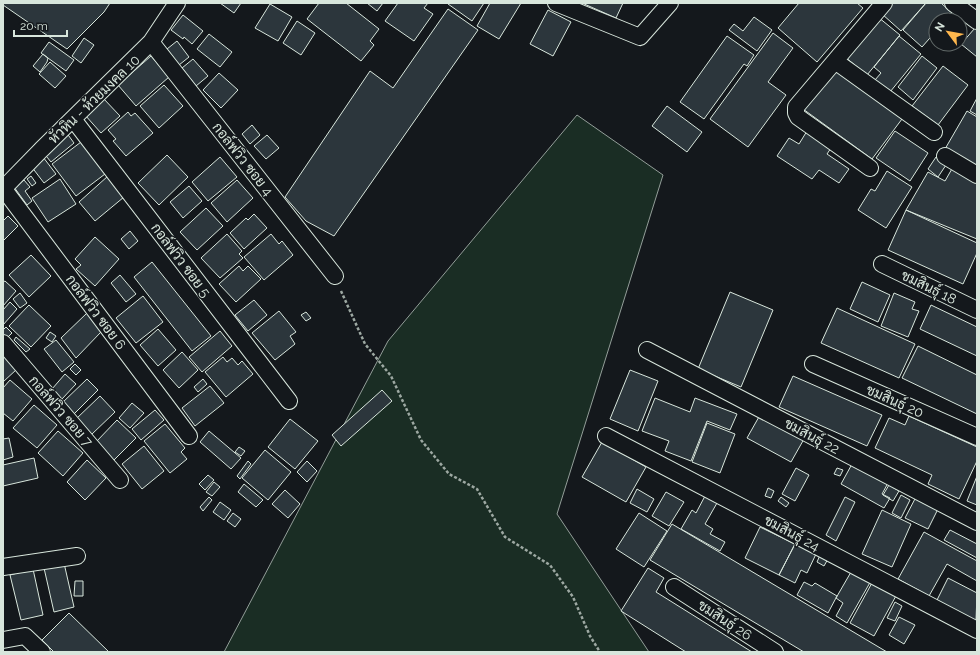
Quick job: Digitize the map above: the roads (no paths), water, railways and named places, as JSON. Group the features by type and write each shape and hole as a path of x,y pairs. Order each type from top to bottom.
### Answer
{"street":[{"name":"หัวหิน - ห้วยมงคล 10","path":"3,188 151,42 177,3"},
{"path":"556,3 640,37 670,3"},
{"path":"870,168 798,117 796,113 796,106 884,3"},
{"path":"953,3 977,21"},
{"name":"กอล์ฟวิว ซอย 4","path":"151,42 335,276"},
{"path":"836,61 934,132"},
{"name":"กอล์ฟวิว ซอย 5","path":"73,119 289,401"},
{"path":"945,156 977,175"},
{"name":"กอล์ฟวิว ซอย 6","path":"3,188 189,436"},
{"name":"ชมสินธุ์ 18","path":"882,264 977,310"},
{"name":"กอล์ฟวิว ซอย 7","path":"3,343 120,480"},
{"name":"ชมสินธุ์ 22","path":"647,350 977,522"},
{"name":"ชมสินธุ์ 20","path":"813,364 977,437"},
{"name":"ชมสินธุ์ 24","path":"606,436 977,630"},
{"path":"3,567 77,556"},
{"name":"ชมสินธุ์ 26","path":"674,587 775,652"},
{"path":"3,640 25,636 42,652"}]}
